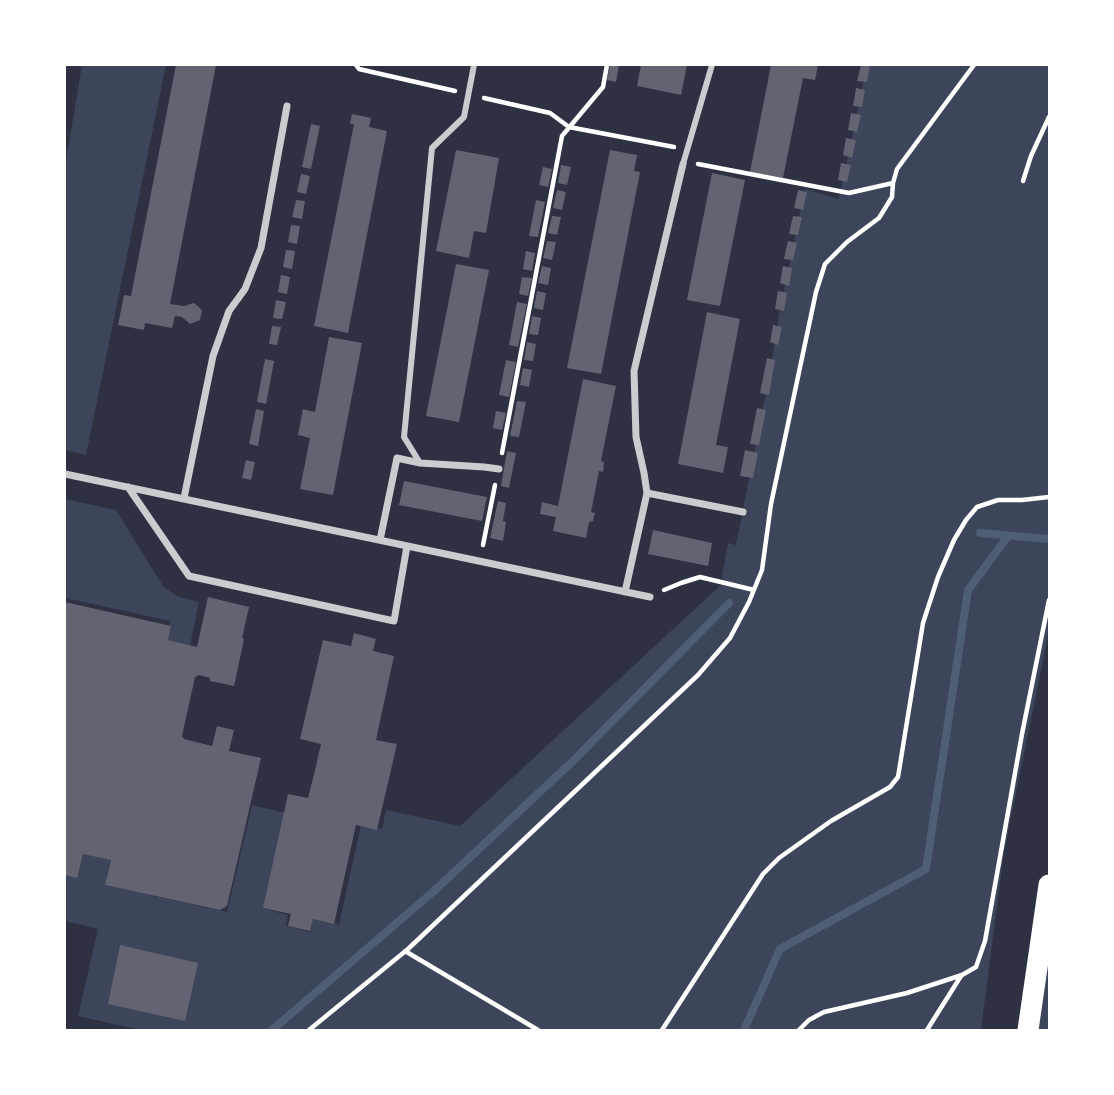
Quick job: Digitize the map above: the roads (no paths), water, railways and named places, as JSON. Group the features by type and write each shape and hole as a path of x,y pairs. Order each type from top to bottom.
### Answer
{"highway":[{"path":"1028,1030 1049,886"}],"street":[{"path":"420,463 404,437 432,148 464,117 474,65"},
{"path":"625,592 647,494 636,437 634,371 684,163 712,65"},
{"path":"184,498 213,356 229,311 245,289 261,248 286,106"},
{"path":"380,540 397,458 420,463 499,469"},
{"path":"65,474 650,597"},
{"path":"128,487 189,576 394,621 407,546"},
{"path":"647,494 743,512"}],"waterway":[{"path":"980,533 1049,539"},
{"path":"744,1030 780,949 926,869 968,590 1008,536"},
{"path":"272,1030 434,891 573,761 729,603"}]}
